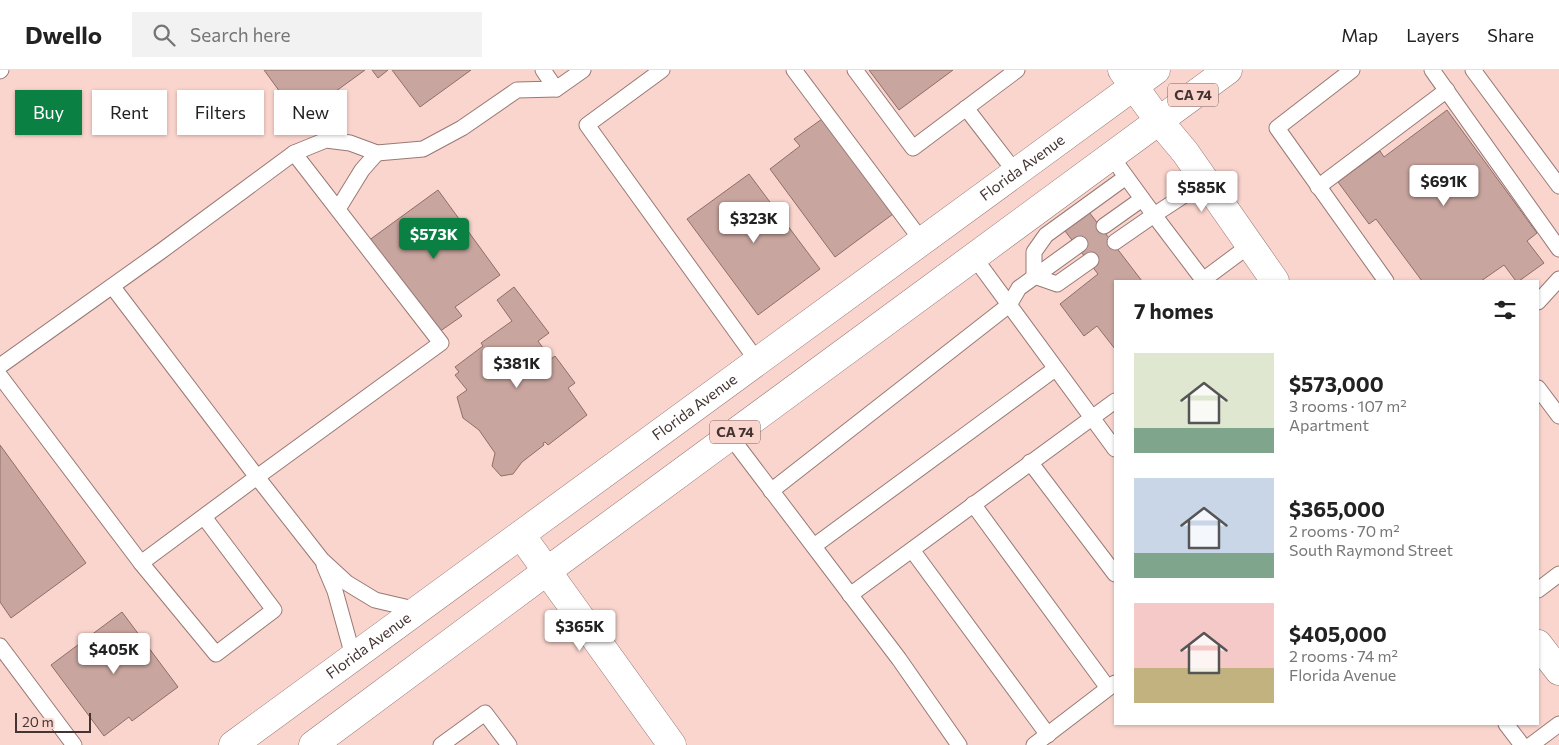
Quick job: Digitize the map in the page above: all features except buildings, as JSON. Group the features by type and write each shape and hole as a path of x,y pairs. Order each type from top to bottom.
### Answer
{"main road":[{"name":"Florida Avenue","path":"233,745 1016,173 1128,78 1156,70"},
{"name":"CA 74","path":"313,745 974,257 1118,166 1159,120 1228,70"},
{"path":"1128,78 1185,152 1274,280"},
{"path":"521,535 672,745"},
{"path":"1539,645 1559,671"}],"lane":[{"path":"543,70 556,89"},
{"path":"0,366 294,152 326,140 350,143 377,153 424,149 462,128 517,90 556,89 583,70"},
{"path":"662,70 587,126 758,362"},
{"path":"794,70 922,241"},
{"path":"855,70 913,148 1017,70"},
{"path":"1352,70 1277,128 1385,280"},
{"path":"1432,70 1559,248"},
{"path":"1473,70 1559,186"},
{"path":"1318,186 1447,90"},
{"path":"966,108 1016,173"},
{"path":"140,563 441,343 294,152"},
{"path":"338,209 362,170 377,153"},
{"path":"1034,276 1034,252 1046,235 1118,166 1204,280 1250,245"},
{"path":"1116,242 1206,181"},
{"path":"1104,226 1142,199"},
{"path":"772,491 1009,305 1019,288 1080,244"},
{"path":"974,257 1114,448"},
{"path":"1034,276 1057,284 1091,260"},
{"path":"1539,301 1559,279"},
{"path":"112,286 322,560 347,583 375,600 418,610"},
{"path":"814,546 1055,368"},
{"path":"0,376 140,563 216,654 274,610 204,517"},
{"path":"1539,389 1559,416"},
{"path":"850,595 1114,401"},
{"path":"730,436 898,658 959,745"},
{"path":"1030,462 1114,573"},
{"path":"973,504 1112,686 1034,745"},
{"path":"912,550 1048,735"},
{"path":"322,560 336,591 353,656"},
{"path":"1539,589 1559,574"},
{"path":"0,646 74,745"},
{"path":"441,745 485,713 509,745"},
{"path":"1531,745 1559,724"},
{"path":"1507,725 1522,745"}]}
